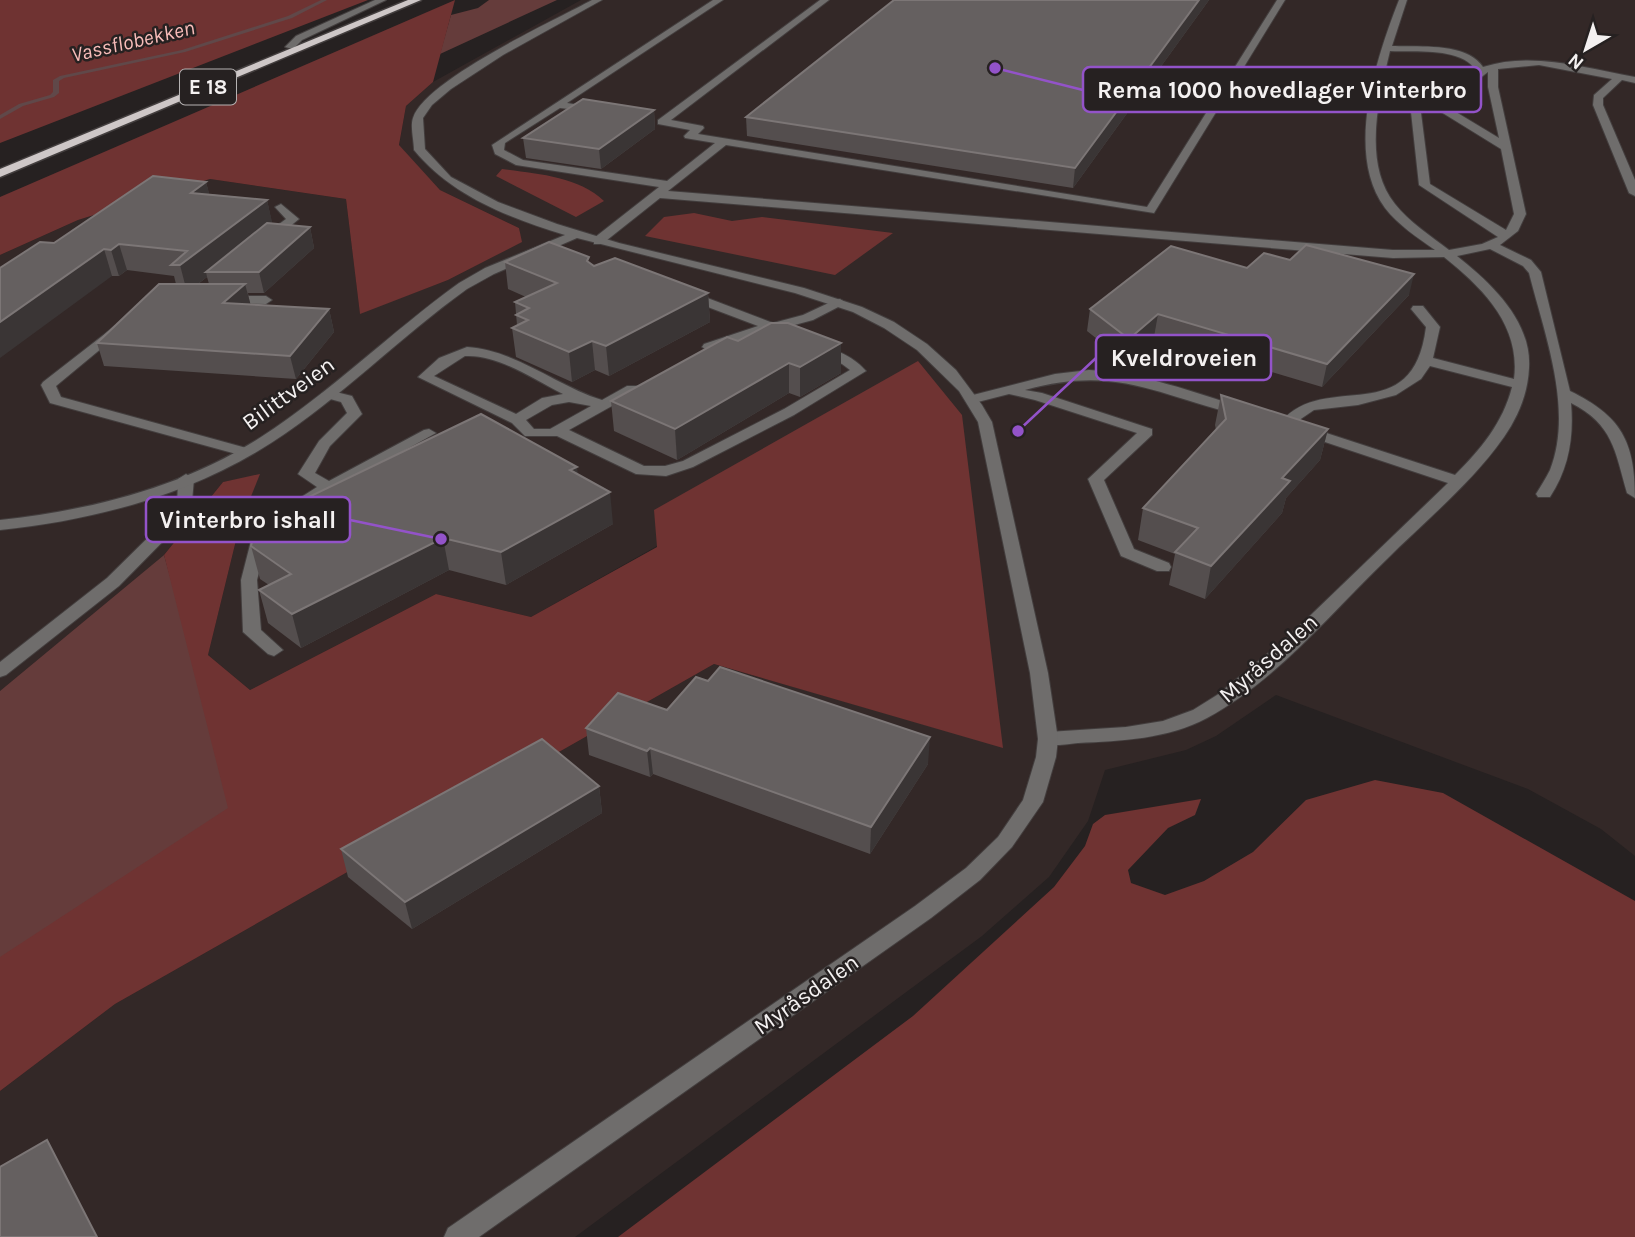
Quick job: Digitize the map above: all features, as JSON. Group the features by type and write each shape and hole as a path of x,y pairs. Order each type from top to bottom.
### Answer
{"highway":[{"name":"E 18","path":"0,166 404,0"},
{"name":"E 18","path":"0,173 416,0"}],"street":[{"path":"290,47 299,38 382,0"},
{"path":"598,0 444,89 424,109 415,131 420,150 429,162 460,186 502,209 574,235 786,287 870,315 917,343 961,382 985,422 991,445 1039,673 1048,739"},
{"path":"670,184 520,163 499,152 497,145 719,0"},
{"path":"662,122 825,0"},
{"path":"649,120 699,128 689,136 1150,211 1281,0"},
{"name":"Myråsdalen","path":"457,1237 923,912 973,874 1004,842 1033,802 1041,781 1048,739 1151,730 1176,724 1227,698 1346,589 1492,444 1510,413 1520,385 1521,353 1508,316 1474,275 1388,205 1375,181 1372,123 1385,48 1403,0"},
{"path":"1385,48 1539,62 1635,80"},
{"path":"1449,52 1473,61 1481,72"},
{"path":"1489,59 1481,72 1454,93 1416,112 1425,185 1508,236"},
{"path":"658,194 1393,254 1449,253 1491,244 1508,236 1515,231 1520,214 1489,59"},
{"path":"1620,77 1598,97 1598,104 1635,194"},
{"path":"1433,103 1506,147"},
{"path":"558,105 610,113"},
{"path":"598,241 723,142"},
{"path":"253,251 293,219 281,207"},
{"name":"Bilittveien","path":"0,525 100,508 186,479 246,452 328,394 469,283 574,235"},
{"path":"1491,244 1527,262 1535,272 1565,394 1563,452 1554,482 1544,494"},
{"path":"675,289 774,328"},
{"path":"216,300 266,300"},
{"path":"696,354 734,335 818,317 840,303"},
{"path":"1273,421 1301,410 1388,394 1407,385 1427,362 1433,327 1418,309"},
{"path":"132,316 48,385 55,400 246,452"},
{"path":"722,341 746,347 783,344"},
{"path":"558,431 641,471 666,471 688,464 859,371 847,361 807,346"},
{"path":"604,405 580,397 484,352 466,351 433,367 425,377 517,420 530,433 558,431 650,380"},
{"path":"1427,362 1520,385"},
{"path":"974,400 1068,376 1110,376 1273,421 1457,481"},
{"path":"1005,392 1037,396 1147,432 1096,479 1127,552 1163,567"},
{"path":"328,394 347,399 355,414 324,444 306,474 328,487"},
{"path":"1565,394 1602,413 1612,423 1635,493"},
{"path":"517,420 531,408 561,396 580,397"},
{"path":"285,512 429,433"},
{"path":"0,671 113,582 185,510 186,479"},
{"path":"263,524 248,580 252,632 274,650"}],"shaded area":[{"path":"0,0 368,0 0,143"},
{"path":"455,0 433,82 406,106 399,145 440,190 519,228 522,242 448,280 360,314 346,199 210,179 78,220 0,255 0,197"},
{"path":"489,0 557,0 440,54 451,15 478,8"},
{"path":"581,0 1635,0 1635,856 1601,829 1528,789 1276,695 1216,736 1186,750 1105,770 1088,821 1049,877 982,936 575,1237 0,1237 0,1091 115,1004 714,664 1002,747 657,546 531,617 436,594 250,690 208,655 240,524 259,475 223,482 164,555 0,691 0,255 78,220 210,179 346,199 360,313 448,280 521,242 519,228 440,190 399,146 406,106 433,82"},
{"path":"502,169 569,181 582,186 604,201 576,217 496,176"},
{"path":"694,213 732,221 762,217 893,233 835,275 645,236 664,217"},
{"path":"918,361 962,415 1003,748 714,664 115,1004 0,1091 0,957 228,808 164,555 223,482 260,474 240,524 208,655 250,690 436,594 531,617 657,547 654,510"},
{"path":"164,555 235,807 0,958 0,691"},
{"path":"1375,780 1443,793 1635,901 1635,1237 618,1237 913,1016 1054,887 1085,846 1093,824 1105,815 1201,799 1195,815 1168,828 1128,870 1131,883 1165,895 1204,881 1253,852 1306,800"}],"building":[{"path":"894,0 1199,0 1075,168 746,117"},
{"path":"583,99 654,110 599,149 523,138"},
{"path":"153,176 206,182 191,193 267,200 180,265 171,265 187,251 119,244 111,250 104,249 0,322 0,268 40,242 54,243"},
{"path":"267,223 310,227 259,272 206,272"},
{"path":"549,242 589,257 587,261 594,266 615,258 708,293 606,346 592,341 569,352 512,328 528,320 516,315 529,308 515,302 557,283 505,262"},
{"path":"1306,245 1414,274 1327,364 1158,314 1129,339 1090,309 1171,246 1247,268 1264,253 1290,260"},
{"path":"159,284 245,284 223,303 329,309 290,356 97,343"},
{"path":"771,323 788,323 841,343 800,367 789,363 675,429 611,401 727,337 738,341"},
{"path":"1221,395 1328,429 1282,478 1290,481 1211,566 1175,552 1198,528 1143,508 1226,419"},
{"path":"481,414 577,467 570,470 610,492 501,552 443,538 292,614 259,590 291,574 251,546 257,522"},
{"path":"720,667 930,737 871,827 650,748 647,751 586,728 618,693 667,710 696,677 708,681"},
{"path":"542,739 599,786 405,902 341,849"},
{"path":"47,1140 97,1237 0,1237 0,1167"}],"waterway":[{"name":"Vassflobekken","path":"0,117 21,105 52,96 56,93 56,80 62,77 183,51 290,17 325,0"}],"place":[{"name":"Rema 1000 hovedlager Vinterbro","path":"995,68"},
{"name":"Kveldroveien","path":"1018,431"},
{"name":"Vinterbro ishall","path":"441,539"}]}
